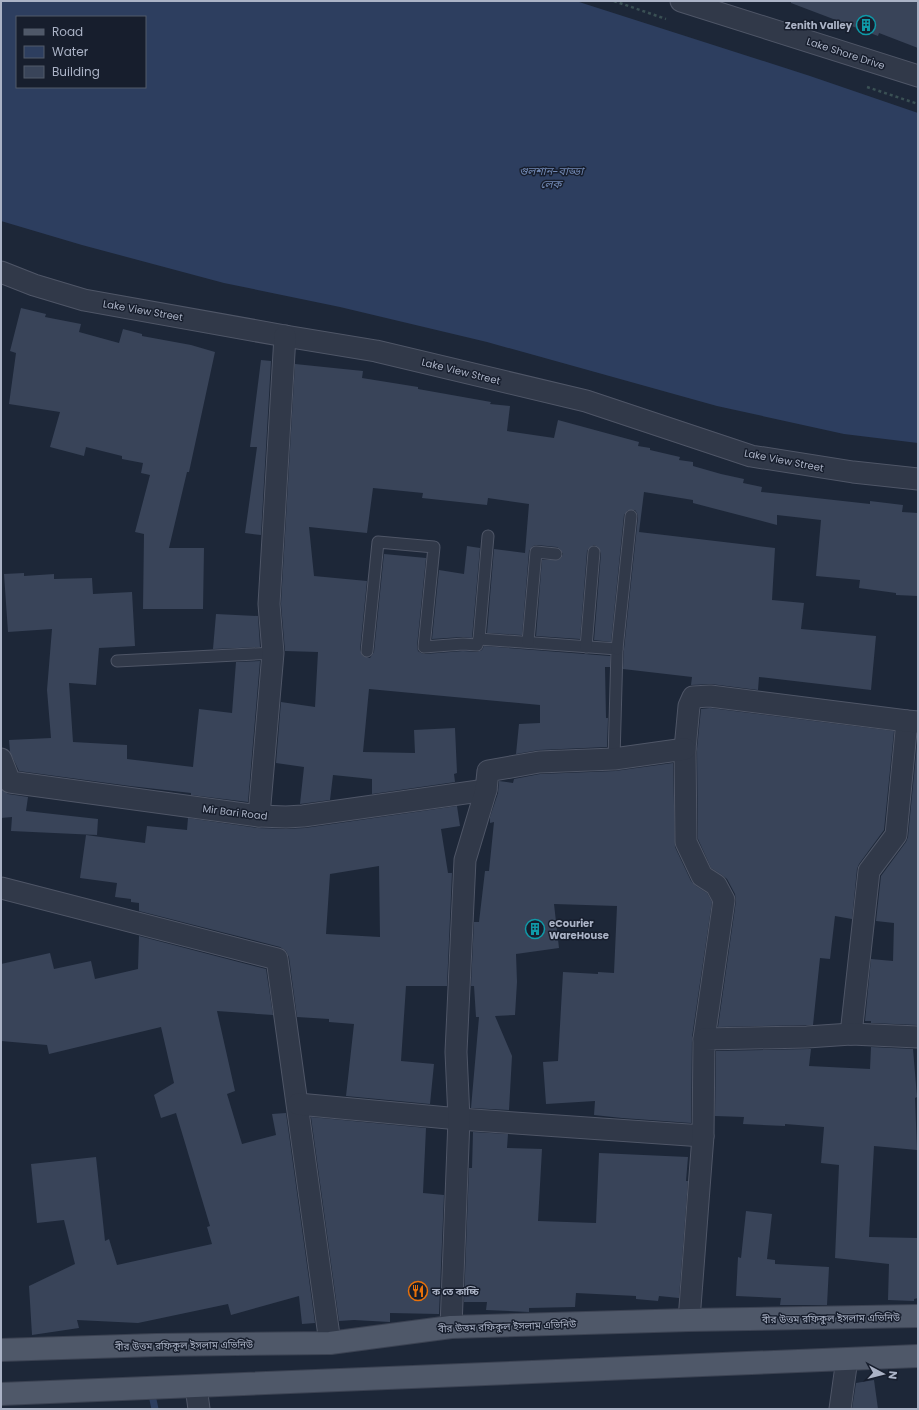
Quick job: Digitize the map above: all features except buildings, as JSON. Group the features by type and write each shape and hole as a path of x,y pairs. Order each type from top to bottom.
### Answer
{"main road":[{"name":"বীর উত্তম রফিকুল ইসলাম এভিনিউ","path":"1,1350 156,1345 330,1343 451,1327 689,1320 918,1316"},
{"path":"1,1394 918,1356"}],"street":[{"name":"Lake Shore Drive","path":"682,1 918,76"},
{"name":"Lake View Street","path":"1,272 34,285 84,300 376,351 586,401 751,456 853,472 918,479"},
{"path":"259,816 273,654 269,604 285,336"},
{"path":"689,1320 703,1136 704,1038 724,900 716,885 702,876 686,842 684,749 689,706 693,697 710,696 912,721 896,835 869,871 851,1034"},
{"path":"451,1327 459,1119 456,1052 465,860 486,790 488,771 539,762 614,759 684,749"},
{"name":"Mir Bari Road","path":"1,759 10,782 259,816 303,816 486,790"},
{"path":"1,888 277,959 330,1343"},
{"path":"704,1038 807,1037 851,1034 918,1037"},
{"path":"298,1104 459,1119 703,1136"},
{"path":"840,1409 847,1359"},
{"path":"196,1387 199,1409"}],"lane":[{"path":"614,759 617,649 631,516"},
{"path":"367,651 378,542 434,547 424,647 463,644 477,645 479,639 488,536"},
{"path":"528,642 536,552 556,554"},
{"path":"586,647 594,552"},
{"path":"479,639 617,649"},
{"path":"117,661 273,654"}],"water":[{"name":"গুলশান-বাড্ডা লেক","path":"1,1 576,1 810,76 918,113 918,443 844,434 717,406 487,342 340,307 224,283 82,245 1,221"}],"waterway":[{"path":"152,1395 155,1409"}],"place":[{"name":"Zenith Valley","path":"866,25"},
{"name":"eCourier WareHouse","path":"535,929"},
{"name":"ক তে কাচ্চি","path":"418,1291"}]}
